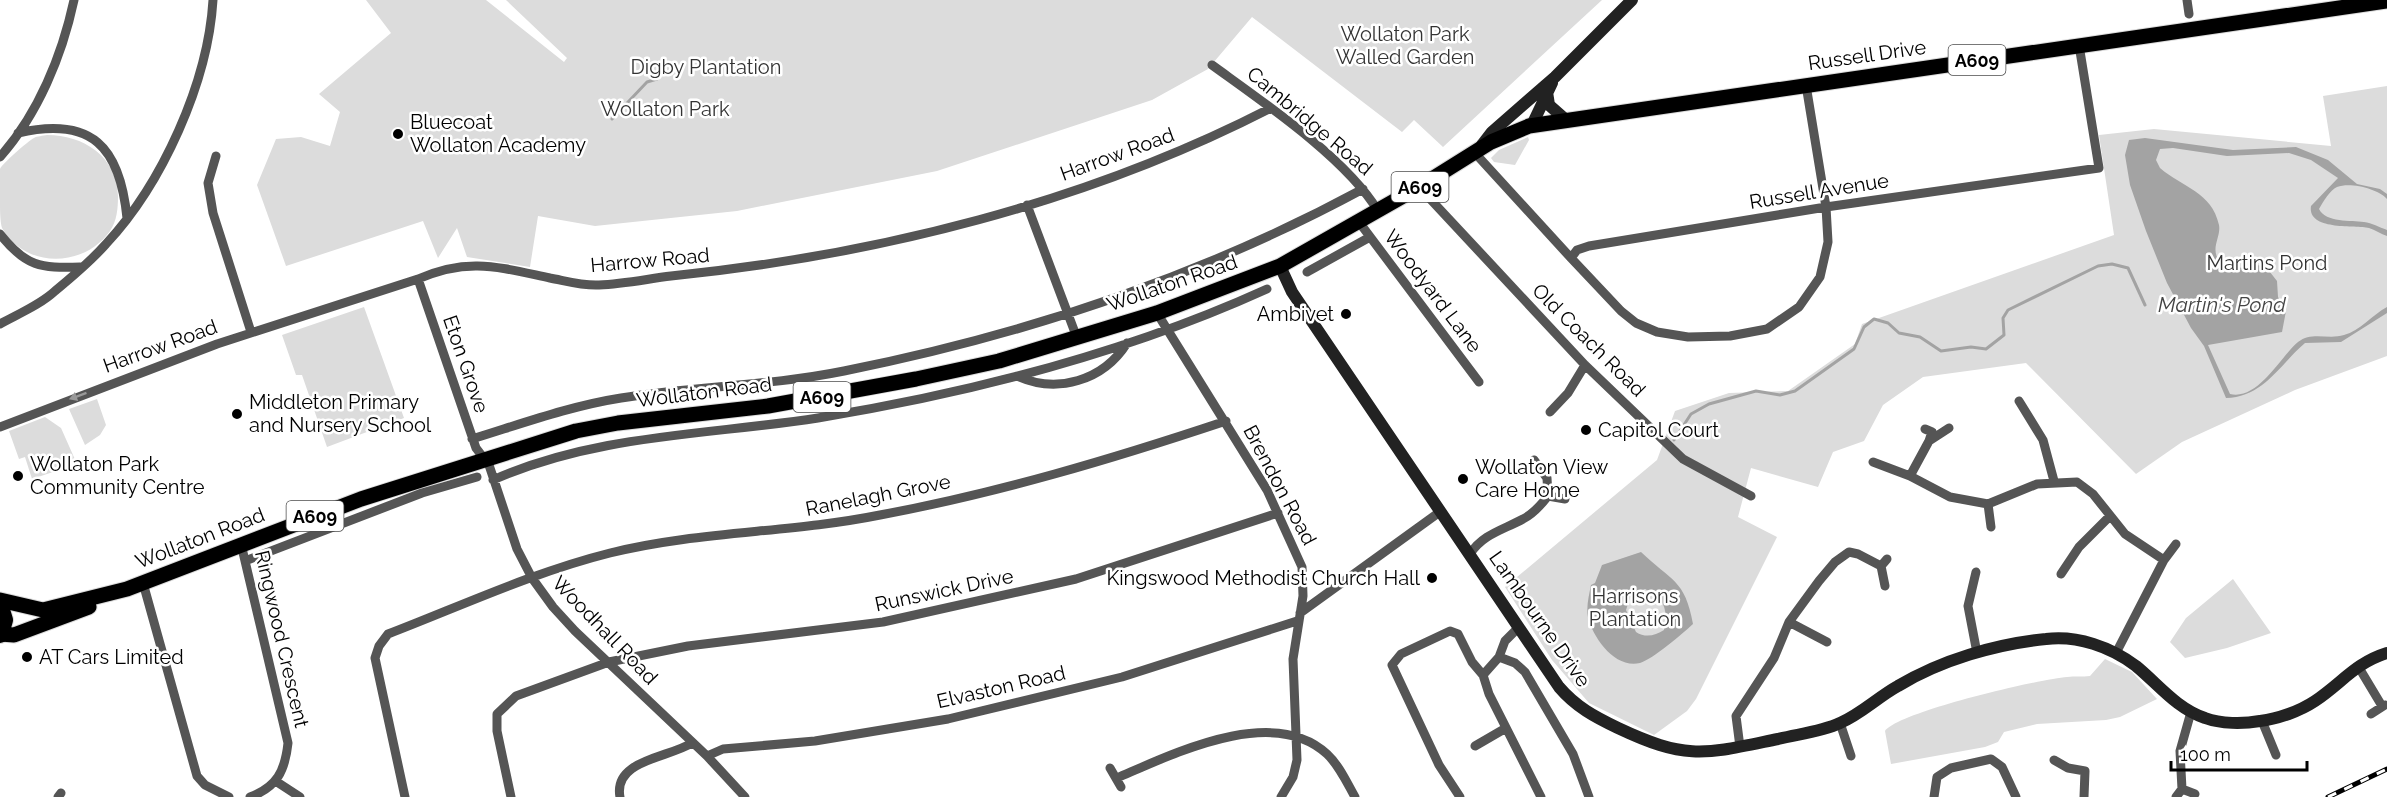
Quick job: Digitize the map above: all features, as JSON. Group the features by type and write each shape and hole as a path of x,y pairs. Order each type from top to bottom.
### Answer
{"highway":[{"path":"0,607 3,620 0,634"}],"main road":[{"name":"Russell Drive","path":"1566,120 2387,1"},
{"name":"Wollaton Road","path":"0,634 14,635 50,623 127,589 361,499 595,427 839,394 999,361 1157,313 1280,266 1419,187 1503,135 1530,125 1566,120"},
{"name":"Wollaton Road","path":"0,600 43,610 127,589"}],"street":[{"path":"0,157 18,133 56,62 67,33 74,0"},
{"path":"0,324 54,293 106,244 127,218 166,156 184,115 201,63 212,19 213,0"},
{"name":"Wollaton Road","path":"1476,150 1519,107 1555,77 1632,0"},
{"path":"2187,0 2189,14"},
{"name":"Russell Avenue","path":"1571,258 1577,250 1589,246 1826,207 2098,168 2079,45"},
{"name":"Cambridge Road","path":"1212,65 1270,108 1363,189 1378,211"},
{"name":"Wollaton Road","path":"1530,125 1555,77"},
{"path":"1476,150 1571,258 1621,311 1636,322 1657,332 1688,337 1730,336 1767,329 1799,307 1820,277 1828,242 1826,207 1806,85"},
{"path":"1547,92 1549,105 1566,120"},
{"path":"1519,107 1522,122 1530,125"},
{"name":"Harrow Road","path":"0,427 251,332 417,279 443,268 464,264 598,285 706,274 794,261 897,240 1027,205 1171,155 1270,108"},
{"path":"18,133 49,128 70,129 106,148 122,181 127,218"},
{"path":"216,156 208,183 213,213 251,332"},
{"name":"Old Coach Road","path":"1419,187 1585,365 1683,459 1751,496"},
{"name":"Wollaton Road","path":"472,439 576,407 619,398 789,380 846,370 992,335 1226,257 1277,234 1363,189"},
{"path":"1027,205 1077,338"},
{"name":"Woodyard Lane","path":"1359,222 1479,382"},
{"path":"0,234 25,259 44,268 80,267"},
{"path":"1307,272 1370,237"},
{"name":"Lambourne Drive","path":"1280,266 1292,292 1559,687 1573,703 1586,712 1670,750 1713,752 1840,723 1898,685 1934,667 1977,653 2032,641 2067,638 2090,643 2116,653 2136,666 2163,692 2191,712 2206,719 2236,723 2262,721 2298,710 2316,700 2367,660 2387,652"},
{"name":"Eton Grove","path":"417,279 472,439 484,460"},
{"name":"Wollaton Road","path":"493,480 534,464 609,445 821,417 1017,376 1167,330 1267,289"},
{"name":"Brendon Road","path":"1157,313 1226,421 1278,513 1302,567 1303,596 1293,658 1297,737 1293,777 1281,797"},
{"path":"1017,376 1046,384 1076,382 1103,369 1127,343"},
{"path":"1550,412 1568,393 1585,365"},
{"path":"1547,400 1557,404"},
{"path":"2019,401 2043,440 2054,481"},
{"name":"Ranelagh Grove","path":"405,797 375,658 379,646 388,634 532,578 611,552 674,541 879,516 1027,483 1226,421"},
{"path":"1929,441 1949,428"},
{"path":"1910,476 1932,432 1925,429"},
{"name":"Woodhall Road","path":"484,460 489,465 517,549 532,578 575,631 707,756 745,797"},
{"path":"1470,554 1483,540 1499,529 1524,519 1548,496 1547,478 1534,460"},
{"path":"1876,475 1876,464 1910,476 1950,497 1988,504 2037,484 2054,481 2077,482 2092,494 2125,534 2164,560"},
{"name":"Wollaton Road","path":"245,561 422,493 477,477"},
{"path":"1548,496 1565,499"},
{"path":"1988,504 1991,528"},
{"name":"Elvaston Road","path":"707,756 723,749 814,741 948,719 1122,677 1298,617 1441,511"},
{"name":"Runswick Drive","path":"511,797 498,731 497,714 516,696 609,662 688,646 883,622 1076,579 1278,513"},
{"path":"2062,566 2109,516"},
{"name":"Ringwood Crescent","path":"241,544 288,743 286,762 277,782"},
{"path":"2116,653 2164,560 2176,544"},
{"path":"1740,747 1736,716 1774,658 1789,622 1848,547 1858,554 1884,562 1885,586"},
{"path":"1810,572 1819,581"},
{"path":"1976,572 1968,606 1977,653"},
{"path":"143,583 196,776 205,784 229,797"},
{"path":"1789,622 1827,642"},
{"path":"1483,675 1499,657 1505,641 1519,627"},
{"path":"1460,797 1439,765 1392,665 1401,654 1450,631 1458,634 1472,662 1483,675 1484,682 1541,797"},
{"path":"1499,657 1515,663 1525,672 1573,754 1589,797"},
{"path":"2358,666 2384,705 2371,714"},
{"path":"2191,712 2180,750 2179,793 2195,794"},
{"path":"2262,721 2276,755"},
{"path":"1840,723 1851,756"},
{"path":"1475,746 1506,728"},
{"path":"1110,768 1119,782 1188,747 1268,732 1297,737 1328,755 1355,797"},
{"path":"620,797 619,782 624,773 692,743"},
{"path":"1934,797 1937,777 1946,770 1991,759 2002,767 2016,797"},
{"path":"2055,760 2068,768 2085,771 2084,797"},
{"path":"250,797 264,792 277,782 300,797"}],"green space":[{"name":"Wollaton Park","path":"366,0 486,0 564,62 567,58 506,0 1602,0 1443,147 1414,120 1402,132 1252,17 1208,69 1152,100 937,171 737,211 595,226 538,216 530,267 467,257 457,228 438,258 423,221 286,266 257,185 276,139 301,137 330,146 340,112 319,94 391,33"},
{"path":"2387,86 2387,356 2295,390 2182,442 2136,474 2026,363 1923,377 1883,405 1864,441 1833,452 1818,487 1751,468 1738,517 1777,537 1696,699 1687,711 1654,735 1589,703 1552,660 1505,587 1657,460 1675,411 1729,393 1788,391 1855,344 1862,324 2114,235 2099,135 2154,129 2331,146 2323,96"},
{"path":"47,135 73,139 96,150 112,170 118,196 114,223 99,243 85,252 55,259 39,257 25,251 12,241 2,228 0,211 0,169 31,140"},
{"path":"1528,137 1529,140 1515,165 1494,162 1491,158 1499,150"},
{"path":"364,307 404,418 327,447 302,375 296,375 282,335"},
{"path":"97,399 106,425 100,435 85,445 69,409"},
{"path":"45,417 61,428 77,464 32,479 25,457 19,459 9,431"},
{"path":"2233,579 2271,633 2227,648 2185,658 2170,642 2186,618"},
{"path":"2105,659 2132,672 2157,699 2120,717 2106,720 2037,724 2004,732 1998,742 1985,747 1891,764 1885,731 1895,723 1941,706 2001,690 2052,679 2090,676"}],"water":[{"name":"Martin's Pond","path":"2145,138 2233,150 2296,147 2328,160 2357,184 2380,189 2387,194 2387,199 2371,189 2349,185 2337,187 2327,196 2319,209 2327,217 2333,219 2376,225 2387,230 2387,236 2369,228 2333,225 2316,220 2311,206 2338,178 2311,160 2289,153 2227,156 2173,148 2160,149 2156,160 2160,168 2203,197 2215,214 2219,225 2215,249 2217,257 2232,261 2241,268 2257,265 2266,267 2277,281 2278,297 2286,311 2282,332 2208,345 2230,394 2250,391 2268,376 2291,349 2303,339 2314,336 2344,335 2355,330 2387,307 2387,313 2341,342 2305,343 2261,386 2251,392 2226,398 2204,346 2191,328 2167,283 2130,185 2125,155 2129,140"},
{"path":"1641,552 1681,589 1690,609 1693,624 1646,661 1631,664 1614,657 1595,634 1587,613 1591,585 1595,583 1602,565","holes":["1645,589 1664,605 1666,616 1664,630 1646,636 1636,632 1626,610 1631,595"]}],"waterway":[{"path":"612,119 647,82 657,79"},
{"path":"1674,440 1691,414 1709,404 1756,391 1780,395 1795,391 1854,349 1864,327 1874,319 1888,323 1899,333 1920,337 1941,351 1971,347 1986,349 2004,335 2003,318 2008,310 2098,266 2112,264 2128,268 2145,305"}],"railway":[{"path":"2328,797 2387,769"}],"place":[{"name":"Bluecoat Wollaton Academy","path":"398,134"},
{"name":"Ambivet","path":"1346,314"},
{"name":"Middleton Primary and Nursery School","path":"237,414"},
{"name":"Capitol Court","path":"1586,430"},
{"name":"Wollaton Park Community Centre","path":"18,476"},
{"name":"Wollaton View Care Home","path":"1463,479"},
{"name":"Kingswood Methodist Church Hall","path":"1432,578"},
{"name":"AT Cars Limited","path":"27,657"}],"park label":[{"name":"Wollaton Park Walled Garden","path":"1405,46"},
{"name":"Digby Plantation","path":"706,67"},
{"name":"Martins Pond","path":"2267,263"},
{"name":"Harrisons Plantation","path":"1635,608"}]}
